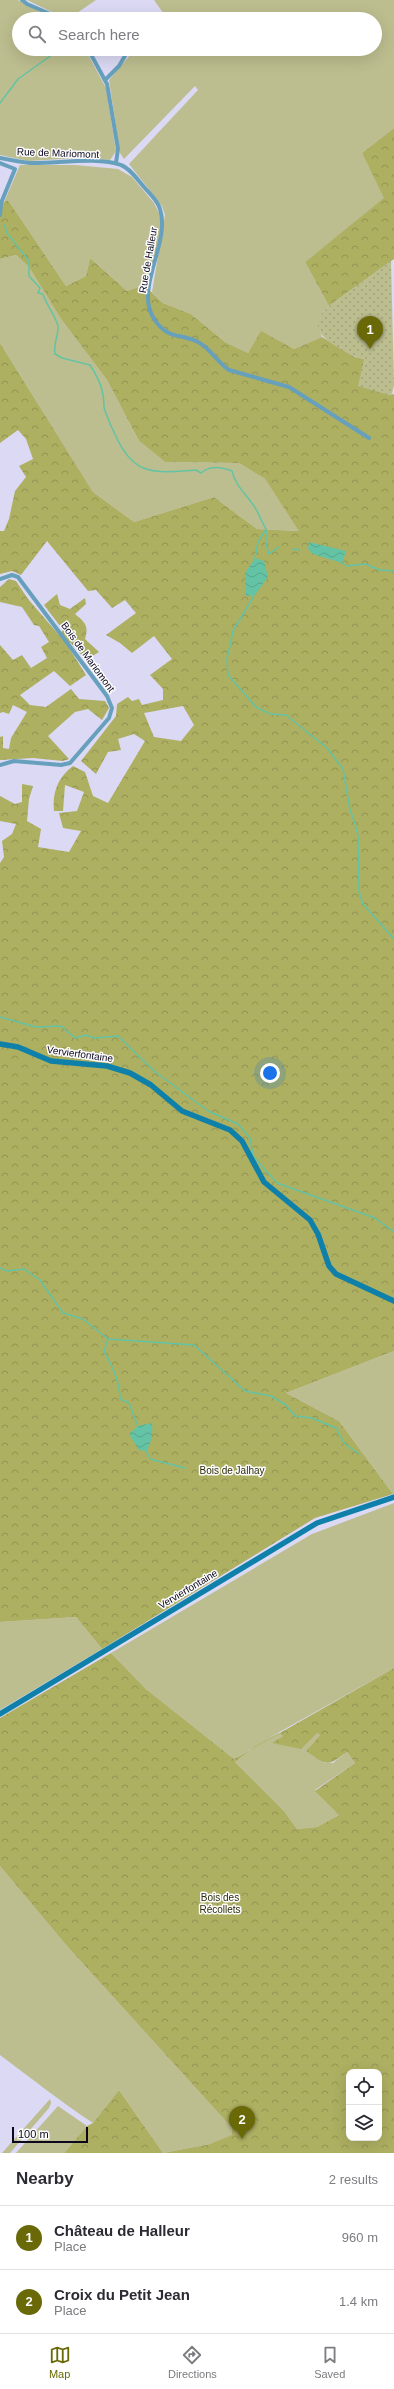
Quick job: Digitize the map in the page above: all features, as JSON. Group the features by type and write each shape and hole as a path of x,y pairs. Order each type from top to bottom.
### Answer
{"main road":[{"name":"Vervierfontaine","path":"0,1044 18,1047 51,1061 107,1066 130,1072 152,1085 182,1111 230,1130 242,1141 264,1182 276,1194 302,1212 313,1225 318,1234 326,1261 336,1274 394,1302"},
{"name":"Vervierfontaine","path":"0,1714 317,1523 394,1497"}],"street":[{"path":"22,0 47,12"},
{"path":"92,56 106,80 118,149 116,163"},
{"path":"106,80 119,66 125,56"},
{"name":"Rue de Mariomont","path":"0,158 30,163 76,161 116,163"},
{"path":"0,163 15,169 2,203 0,215"},
{"name":"Rue de Halleur","path":"116,163 122,165 136,176 156,201 162,215 162,232 149,289 149,301 154,319 173,336 199,342 222,365 230,370 289,388 369,438"},
{"name":"Bois de Mariomont","path":"0,579 12,575 18,577 107,696 112,708 109,718 70,763 61,765 14,761 0,765"}],"shaded area":[{"path":"0,0 18,0 40,12 12,12 12,56 89,56 106,88 116,151 110,160 77,158 29,161 0,155"},
{"path":"27,0 96,0 78,12 52,12"},
{"path":"154,0 394,0 394,128 362,153 385,198 305,262 329,306 319,320 319,328 322,337 294,349 261,332 248,353 225,342 191,314 163,303 152,292 165,215 162,206 129,164 198,90 195,86 124,159 120,153 109,80 129,56 382,56 382,12 162,12"},
{"path":"20,165 75,165 118,169 132,177 154,203 161,217 161,230 148,289 144,285 127,291 90,258 86,276 66,286 8,200 4,202"},
{"path":"16,255 29,267 61,319 107,380 139,441 165,462 239,463 265,479 300,531 257,529 214,497 134,522 93,492 0,343 0,259"},
{"path":"391,261 394,384 392,394 389,395 358,386 364,359 356,357 330,343 321,334 318,329 318,324 319,318 329,306"},
{"path":"394,1351 393,1494 339,1421 286,1393"},
{"path":"394,1503 394,1668 267,1739 279,1733 283,1736 273,1743 317,1733 320,1735 306,1751 325,1763 333,1763 347,1752 355,1763 315,1790 339,1815 317,1827 297,1829 284,1811 235,1762 251,1749 234,1759 146,1689 111,1653 312,1534"},
{"path":"76,1617 102,1649 0,1710 0,1622"},
{"path":"0,1866 66,1945 232,2128 232,2136 210,2144 163,2153 119,2090 93,2123 0,2055"},
{"path":"50,2099 51,2103 49,2108 10,2153 2,2153"},
{"path":"58,2106 87,2126 64,2153 16,2153"}],"green space":[{"path":"394,128 394,259 329,306 305,262 384,198 362,153"},
{"name":"Bois de Jalhay","path":"8,200 66,286 86,276 90,258 127,291 144,285 163,303 191,314 225,342 248,353 261,331 294,349 322,337 355,357 364,359 389,395 394,394 394,1351 286,1393 339,1421 393,1494 315,1518 102,1649 76,1617 0,1622 0,863 4,857 2,841 12,834 16,824 0,821 0,796 15,804 22,802 22,784 33,786 29,799 27,821 41,829 38,847 69,852 81,831 63,828 59,813 77,811 84,792 65,785 63,811 54,811 55,792 60,780 63,775 73,766 85,772 93,796 108,803 145,741 134,734 118,739 121,750 108,752 96,774 81,761 116,716 117,704 128,697 132,701 139,699 142,705 163,700 163,689 150,675 172,659 154,636 132,653 120,643 106,635 136,613 125,600 112,608 96,590 88,591 47,541 21,575 12,571 0,574 0,531 4,531 9,519 15,491 26,477 19,466 33,459 26,439 18,430 0,443 0,343 93,492 134,522 214,497 257,529 299,531 265,479 239,463 165,462 139,441 107,380 61,319 29,267 16,255 0,259 0,204","holes":["183,706 194,725 181,741 154,737 144,713"]},
{"path":"9,579 16,581 28,599 59,635 63,630 44,605 57,594 60,605 70,609 85,598 86,604 75,614 81,619 86,627 87,631 85,639 99,652 86,660 70,642 69,648 86,675 70,686 54,671 20,695 30,705 46,707 71,689 79,699 105,701 109,708 102,720 88,709 75,712 48,736 69,759 63,761 33,758 0,760 0,737 3,736 3,748 9,749 11,738 27,712 13,705 9,714 3,712 0,713 0,645 13,660 22,655 31,668 47,658 41,647 49,642 39,626 34,625 22,607 0,602 0,587"},
{"name":"Bois des Récollets","path":"111,1653 146,1689 234,1759 251,1749 235,1762 284,1811 297,1829 317,1827 339,1815 315,1791 355,1763 347,1752 335,1761 326,1763 306,1751 320,1735 317,1733 301,1749 272,1743 283,1736 279,1733 394,1668 394,2153 163,2153 210,2144 232,2135 232,2128 66,1945 0,1866 0,1718"},
{"path":"119,2090 163,2153 64,2153 87,2126 93,2123"}],"water":[{"path":"309,542 346,551 342,563 313,554 308,549"},
{"path":"255,558 264,561 268,577 255,595 246,596 245,573"},
{"path":"152,1423 152,1437 150,1445 146,1451 139,1450 129,1434 138,1426"}],"waterway":[{"path":"0,103 18,79 50,56"},
{"path":"4,225 7,233 29,261 29,276 40,288 38,293 43,294 57,322 58,329 55,354 62,358 90,365 100,385 103,395 104,409 121,447 137,465 146,469 168,472 196,470 201,473 212,468 224,468 232,471 233,476 256,509 266,529 258,542 255,558"},
{"path":"266,529 266,544 269,554 279,547"},
{"path":"293,549 299,550"},
{"path":"341,562 347,566 365,564 380,570 394,571"},
{"path":"255,594 233,631 227,659 228,675 256,707 270,714 286,715 327,748 343,769 350,810 358,836 359,892 363,904 394,939"},
{"path":"0,1017 36,1027 61,1026 75,1038 86,1035 94,1038 118,1036 154,1071 208,1111 238,1124 250,1138 253,1156 277,1183 375,1218 394,1232"},
{"path":"0,1268 7,1271 24,1269 40,1280 63,1313 83,1319 108,1339 104,1351 115,1374 119,1387 120,1399 129,1403 138,1427"},
{"path":"108,1339 194,1345 245,1391 271,1396 286,1405 295,1416 312,1418 336,1428 344,1443 359,1454"},
{"path":"146,1450 150,1459 185,1468"}],"place":[{"name":"Château de Halleur","path":"370,349"},
{"name":"Croix du Petit Jean","path":"242,2139"}]}
